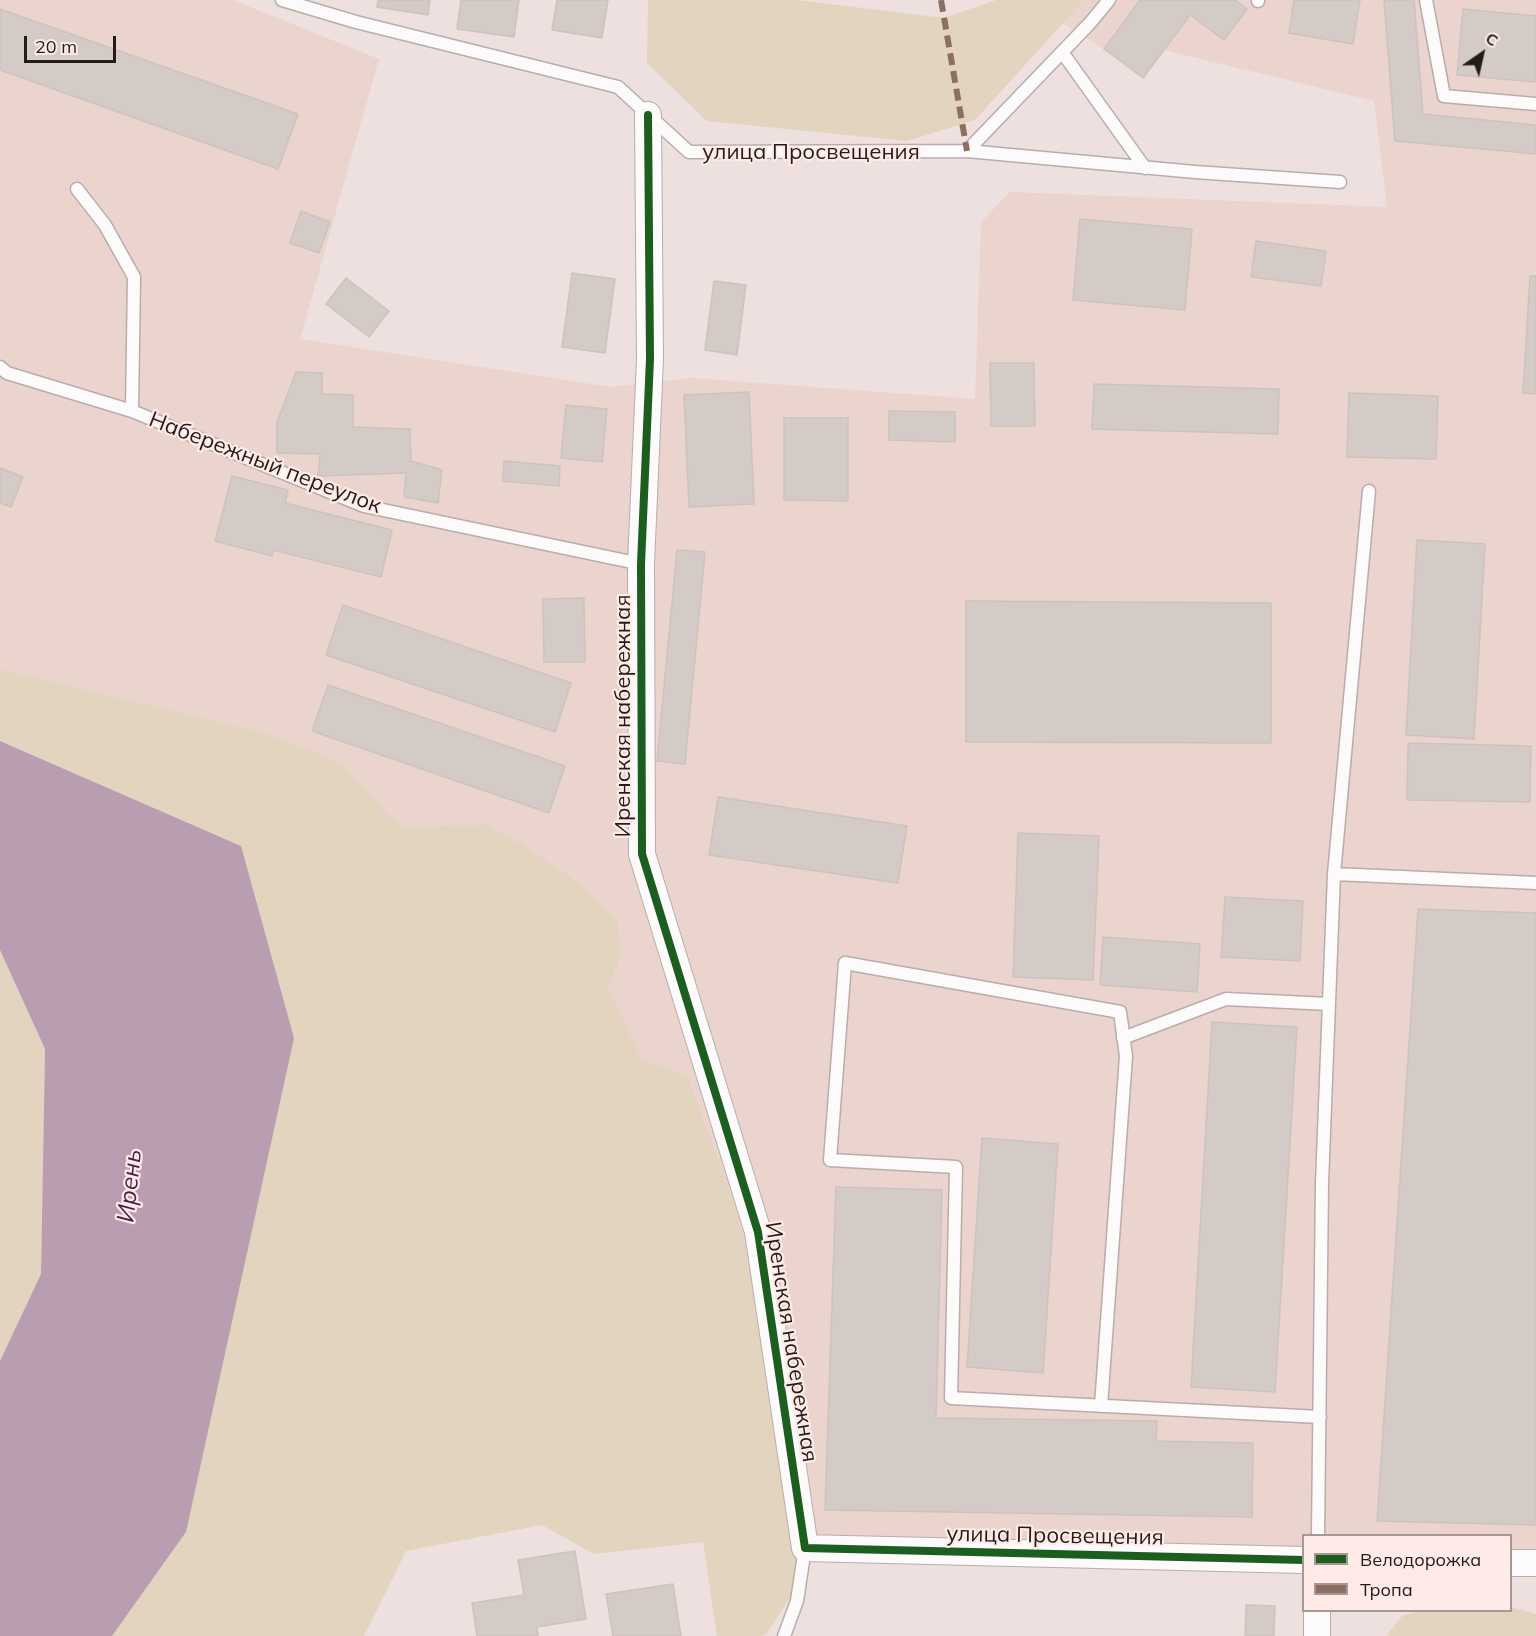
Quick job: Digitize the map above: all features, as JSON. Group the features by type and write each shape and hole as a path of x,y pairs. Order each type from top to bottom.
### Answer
{"street":[{"name":"Иренская набережная","path":"648,114 650,359 641,564 642,854 758,1232 805,1548"},
{"name":"улица Просвещения","path":"805,1548 1302,1560"},
{"path":"1512,1563 1536,1563"},
{"path":"1317,1612 1317,1636"}],"lane":[{"name":"улица Просвещения","path":"282,0 356,22 618,87 689,152 967,151 1145,168 1340,182"},
{"path":"967,151 1109,0"},
{"path":"1426,0 1444,96 1536,104"},
{"path":"1062,52 1145,168"},
{"path":"77,189 105,225 134,277 132,411"},
{"name":"Набережный переулок","path":"0,368 8,373 132,411 364,506 641,564"},
{"path":"1318,1534 1322,1183 1334,874 1369,491"},
{"path":"1334,874 1536,883"},
{"path":"1101,1406 1126,1056 1120,1012 845,963 830,1160 956,1167 951,1398 1101,1406 1320,1417"},
{"path":"1123,1038 1226,999 1329,1004"},
{"path":"784,1636 797,1601 805,1548"}],"shaded area":[{"path":"0,0 233,0 379,59 300,339 611,387 692,378 975,399 981,222 1010,192 1387,207 1374,101 1164,50 1143,78 1104,49 1063,23 1084,0 1536,0 1536,1555 1512,1555 1512,1534 1302,1534 1302,1550 796,1539 687,1075 642,1059 607,989 622,953 617,919 575,880 526,847 446,826 402,827 342,763 266,733 0,669"},
{"path":"648,0 798,0 944,18 996,0 1084,0 975,120 907,141 707,121 647,63"},
{"path":"0,669 266,733 342,763 402,827 488,825 575,880 617,919 622,953 608,989 642,1059 687,1075 732,1197 752,1269 796,1539 797,1587 767,1633 762,1636 717,1636 703,1542 594,1554 542,1525 406,1551 364,1636 112,1636 186,1532 241,846 0,741"},
{"path":"0,950 45,1049 41,1274 0,1361"},
{"path":"1512,1607 1536,1614 1536,1636 1386,1636 1402,1616 1417,1612 1512,1612"}],"water":[{"name":"Ирень","path":"0,741 241,846 294,1038 186,1532 112,1636 0,1636 0,1361 41,1274 45,1049 0,950"}],"building":[{"path":"378,0 430,0 428,15 377,7"},
{"path":"461,0 519,0 514,37 457,29"},
{"path":"557,0 608,0 602,38 552,30"},
{"path":"1140,0 1235,0 1247,9 1224,40 1190,15 1143,78 1104,49"},
{"path":"1294,0 1360,0 1353,44 1289,33"},
{"path":"1384,0 1414,0 1423,114 1536,125 1536,154 1395,141"},
{"path":"0,9 298,114 278,169 0,70"},
{"path":"1463,9 1536,16 1536,82 1457,75"},
{"path":"301,211 330,222 319,253 290,243"},
{"path":"1080,219 1192,229 1185,310 1073,300"},
{"path":"1256,241 1326,251 1321,286 1251,277"},
{"path":"572,273 615,279 605,353 562,347"},
{"path":"1530,276 1536,276 1536,394 1523,393"},
{"path":"346,278 389,311 369,337 326,304"},
{"path":"714,281 746,285 737,355 705,350"},
{"path":"990,363 1034,363 1035,426 991,426"},
{"path":"296,372 322,373 322,394 353,395 353,427 410,429 411,461 442,470 438,503 404,497 406,473 318,476 320,454 277,453 277,422"},
{"path":"1094,384 1279,389 1278,434 1092,429"},
{"path":"749,392 754,504 689,507 684,395"},
{"path":"1349,393 1438,396 1436,459 1347,457"},
{"path":"566,405 607,409 602,462 561,458"},
{"path":"889,411 955,412 955,442 889,440"},
{"path":"784,418 848,418 848,501 784,500"},
{"path":"504,461 560,466 559,486 503,481"},
{"path":"0,468 23,477 11,507 0,503"},
{"path":"232,476 288,490 285,503 392,530 381,577 273,550 272,556 215,541"},
{"path":"1417,540 1485,544 1474,739 1406,735"},
{"path":"677,550 705,552 685,764 657,761"},
{"path":"584,598 585,662 544,662 543,599"},
{"path":"966,601 1271,603 1271,743 966,742"},
{"path":"343,605 571,683 555,732 326,655"},
{"path":"328,685 565,766 549,813 312,731"},
{"path":"1408,743 1531,746 1530,802 1407,800"},
{"path":"718,797 907,826 898,883 709,855"},
{"path":"1018,833 1099,836 1093,980 1013,977"},
{"path":"1225,897 1303,901 1300,961 1221,957"},
{"path":"1418,909 1536,913 1536,1525 1377,1521"},
{"path":"1103,937 1200,944 1197,992 1100,985"},
{"path":"1212,1022 1297,1027 1275,1392 1191,1387"},
{"path":"982,1138 1058,1144 1043,1373 967,1367"},
{"path":"836,1187 942,1190 936,1418 1157,1421 1156,1441 1253,1443 1252,1517 825,1510"},
{"path":"575,1551 586,1619 537,1627 538,1636 477,1636 472,1603 524,1595 518,1560"},
{"path":"673,1584 681,1636 613,1636 606,1594"},
{"path":"1246,1605 1275,1606 1274,1636 1245,1636"}],"marked path":[{"path":"941,0 967,151"}],"cycle path":[{"path":"648,115 650,359 641,564 642,854 758,1232 805,1548 1302,1560"}]}
